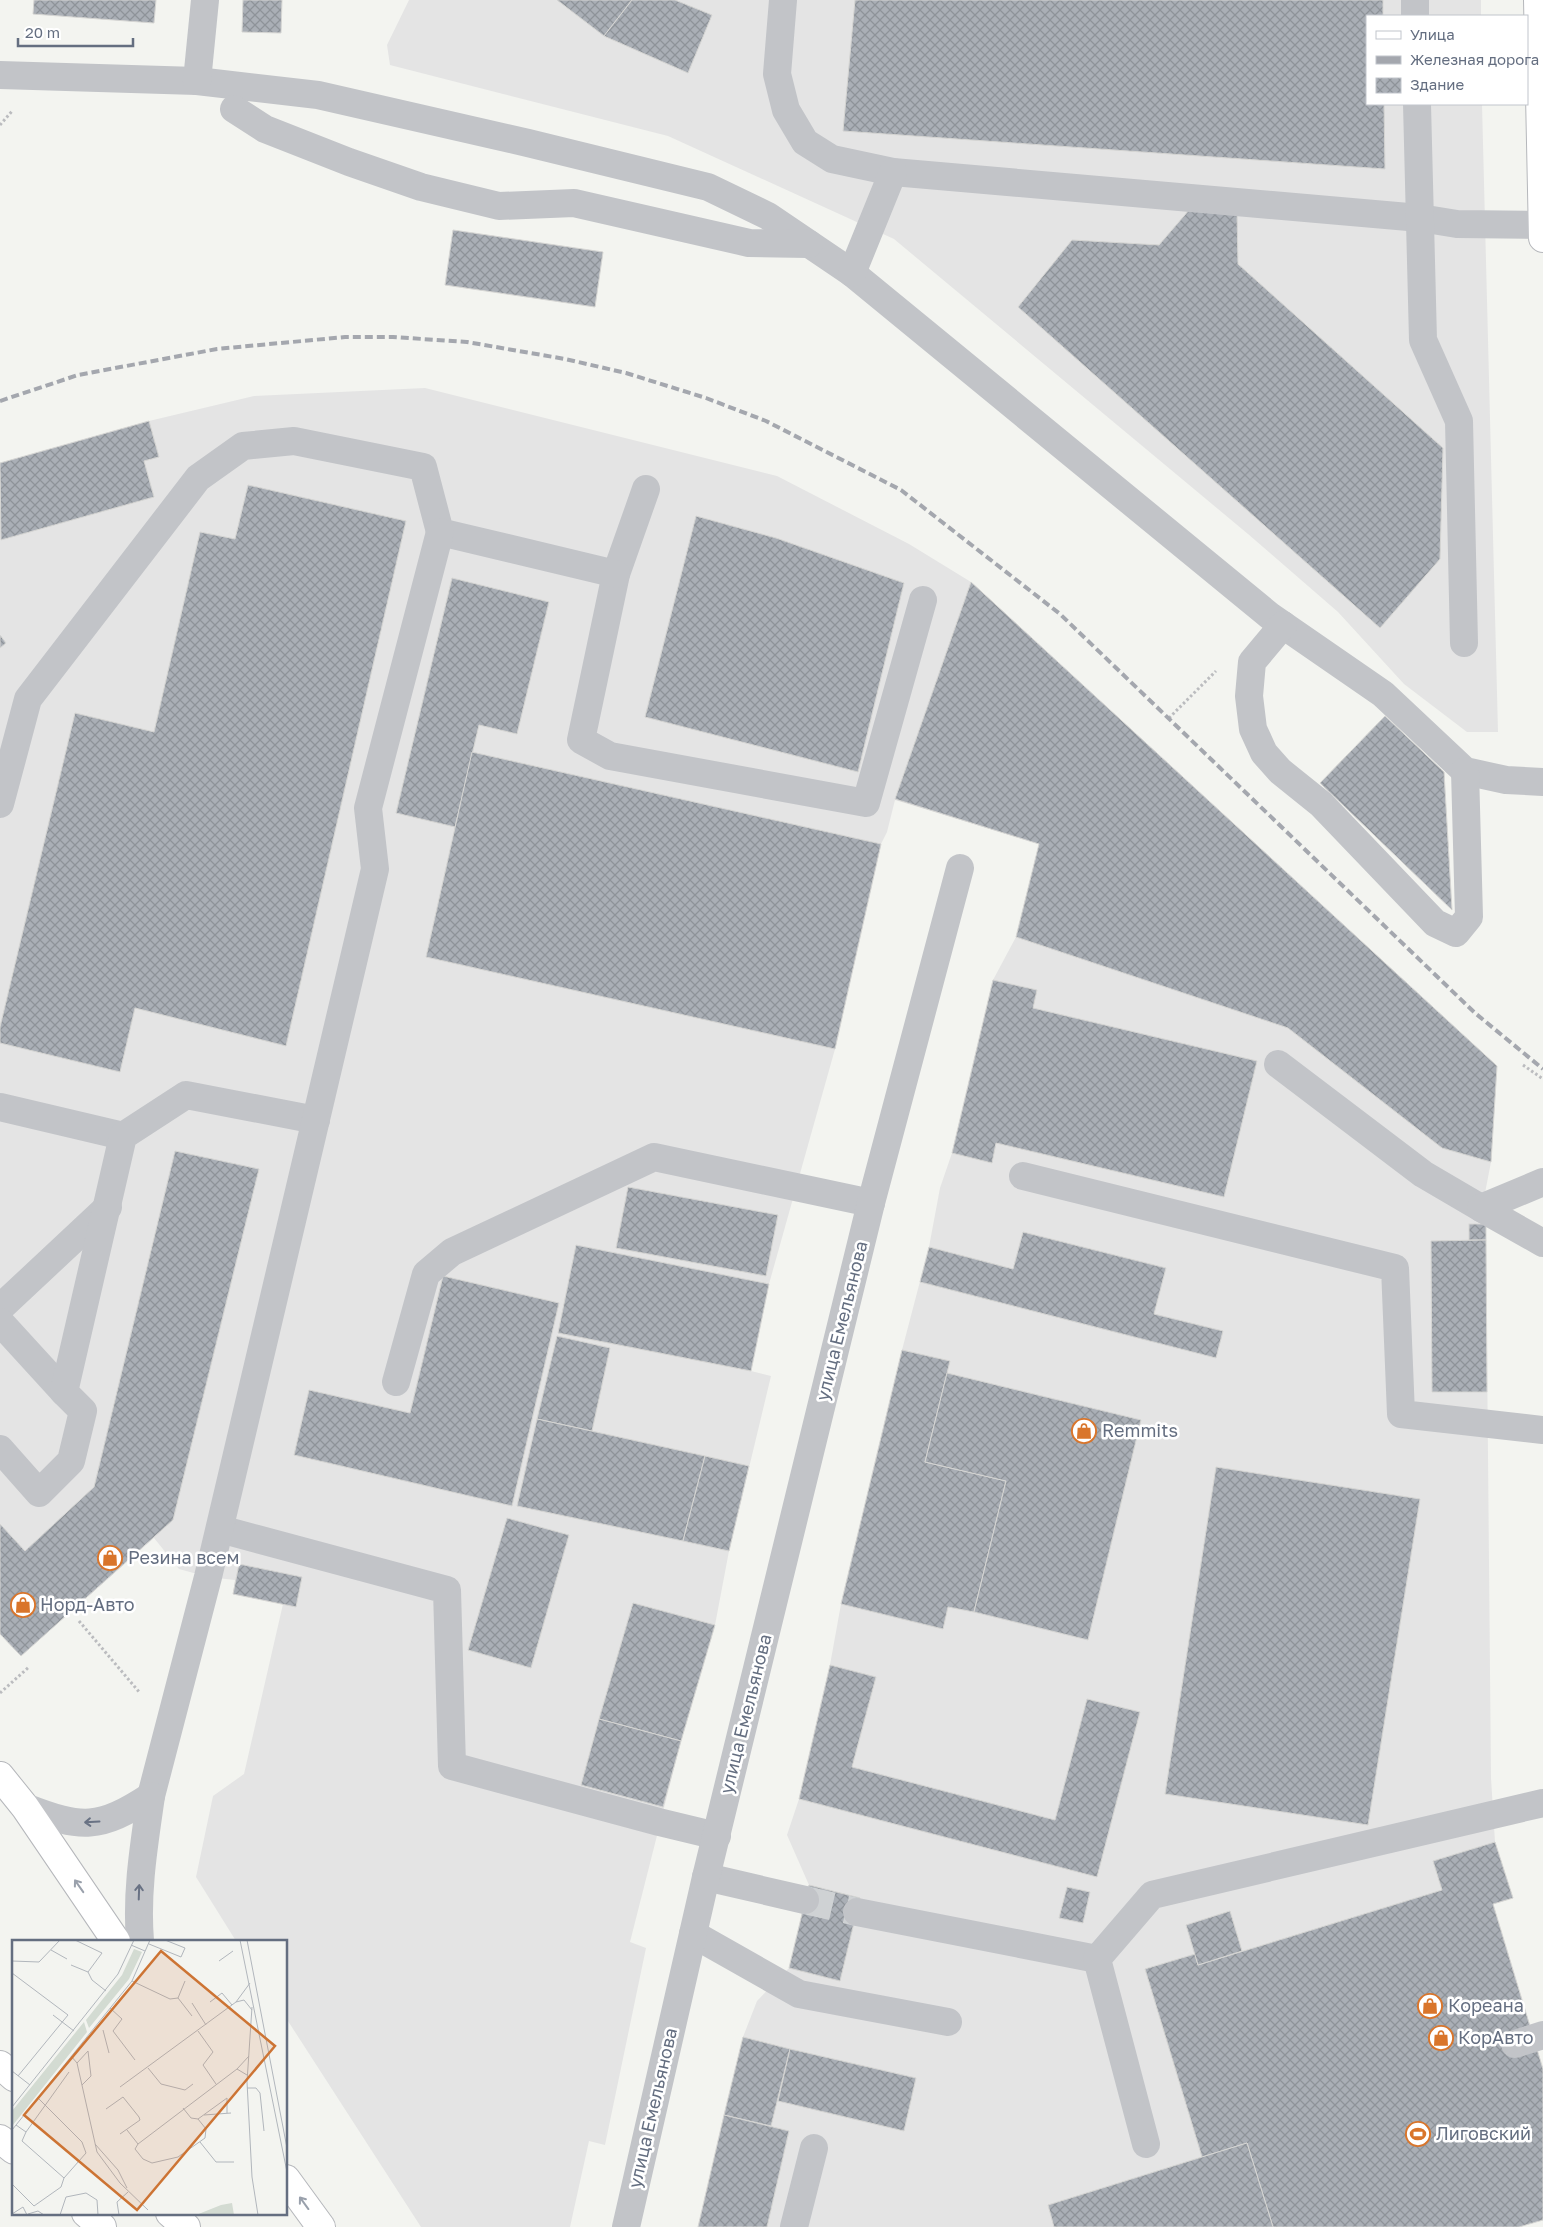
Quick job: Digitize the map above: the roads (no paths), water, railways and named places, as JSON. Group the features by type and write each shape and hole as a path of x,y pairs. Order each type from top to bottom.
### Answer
{"main road":[{"path":"1538,0 1543,238"},
{"path":"0,1776 25,1808 115,1940"},
{"path":"0,2065 12,2075"},
{"path":"0,2138 12,2148"},
{"path":"288,2182 321,2227"},
{"path":"87,2214 102,2227"},
{"path":"171,2214 186,2227"}],"street":[{"path":"198,81 205,0"},
{"path":"783,0 777,74 786,110 805,142 832,159 893,172 1420,218 1456,224 1543,225"},
{"path":"1414,0 1415,15"},
{"path":"0,75 198,81 318,95 528,142 708,187 768,216 852,273 1283,625 1383,694 1465,771 1506,780 1543,782"},
{"path":"1417,105 1423,340 1459,422 1464,643"},
{"path":"234,109 265,129 349,162 421,187 499,206 574,203 749,243 809,244"},
{"path":"852,273 893,172"},
{"path":"0,804 28,699 198,478 242,446 294,440 423,467 440,532 368,808 375,869 220,1529 151,1796 139,1875 138,1917 140,1940"},
{"path":"646,489 616,574 581,740 610,756 866,803 923,600"},
{"path":"440,532 616,574"},
{"path":"1283,625 1252,662 1249,696 1253,729 1264,754 1280,771 1322,804 1435,923 1456,933 1469,918 1465,771"},
{"name":"улица Емельянова","path":"626,2227 706,1877 871,1203 960,868"},
{"path":"1278,1064 1423,1174 1543,1243"},
{"path":"64,1392 123,1136 186,1095 316,1120"},
{"path":"0,1107 123,1136"},
{"path":"396,1382 426,1274 452,1252 654,1157 871,1203"},
{"path":"1023,1176 1395,1268 1401,1414 1543,1430"},
{"path":"1481,1208 1543,1182"},
{"path":"0,1308 108,1206"},
{"path":"0,1322 83,1410 71,1462 39,1493 0,1450"},
{"path":"220,1529 447,1590 452,1766 717,1836"},
{"path":"25,1808 56,1819 96,1823 123,1814 151,1796"},
{"path":"1097,1959 1152,1895 1543,1803"},
{"path":"706,1877 805,1900"},
{"path":"857,1912 1097,1959"},
{"path":"693,1934 799,1994 948,2022"},
{"path":"1097,1959 1146,2144"},
{"path":"1515,2044 1543,2035"},
{"path":"794,2227 814,2148"}],"tunnel":[{"path":"805,1900 857,1912"}],"railway":[{"path":"0,401 78,375 217,349 345,337 393,337 467,342 565,359 626,373 706,398 766,421 901,490 1060,614 1475,1013 1543,1069"}],"place":[{"name":"Remmits","path":"1084,1431"},
{"name":"Резина всем","path":"110,1558"},
{"name":"Норд-Авто","path":"23,1605"},
{"name":"Кореана","path":"1430,2006"},
{"name":"КорАвто","path":"1441,2038"},
{"name":"Лиговский","path":"1418,2134"}]}
